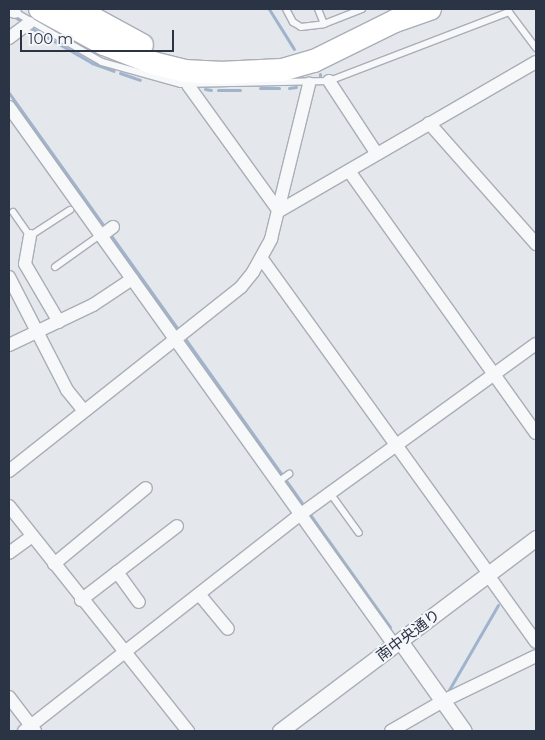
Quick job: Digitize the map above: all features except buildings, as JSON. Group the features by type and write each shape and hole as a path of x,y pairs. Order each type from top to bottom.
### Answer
{"highway":[{"path":"76,9 152,50 188,59 231,63 278,61 382,27 427,9"},
{"path":"35,16 153,63 184,71 219,73 282,70 314,61 382,27"}],"street":[{"path":"9,38 35,16"},
{"path":"278,210 536,62"},
{"path":"329,81 377,154"},
{"path":"9,471 178,335 241,287 262,259 278,210 309,84"},
{"path":"188,85 278,210"},
{"path":"9,107 104,233 132,279 178,335 278,482 305,511 397,643 464,731"},
{"path":"429,123 536,244"},
{"path":"349,171 536,433"},
{"path":"30,236 25,264 59,322"},
{"path":"262,259 536,642"},
{"path":"9,276 67,390 84,411"},
{"path":"9,345 59,322 132,279"},
{"path":"9,697 30,729 305,511 536,344"},
{"path":"54,564 146,488"},
{"path":"9,506 81,600 188,731"},
{"path":"81,600 176,526"},
{"path":"9,553 32,536"},
{"name":"南中央通り","path":"280,731 536,538"},
{"path":"117,572 139,602"},
{"path":"198,594 228,629"},
{"path":"391,731 443,701 536,656"}],"lane":[{"path":"286,9 293,22 301,26 324,24 362,9"},
{"path":"318,9 324,24"},
{"path":"12,11 35,16 102,62 188,85 309,84 329,81 505,13 516,17 536,48"},
{"path":"13,212 30,236 70,210"},
{"path":"55,267 104,233"},
{"path":"278,482 289,474"},
{"path":"330,493 359,533"}],"waterway":[{"path":"269,9 294,49"},
{"path":"13,16 23,22"},
{"path":"31,28 92,63 114,71"},
{"path":"120,73 140,80"},
{"path":"289,88 296,87"},
{"path":"260,88 279,88"},
{"path":"205,89 211,90"},
{"path":"218,90 240,90"},
{"path":"9,93 106,229"},
{"path":"110,234 180,332"},
{"path":"184,337 305,507"},
{"path":"309,513 390,627"},
{"path":"446,695 498,605"}]}
